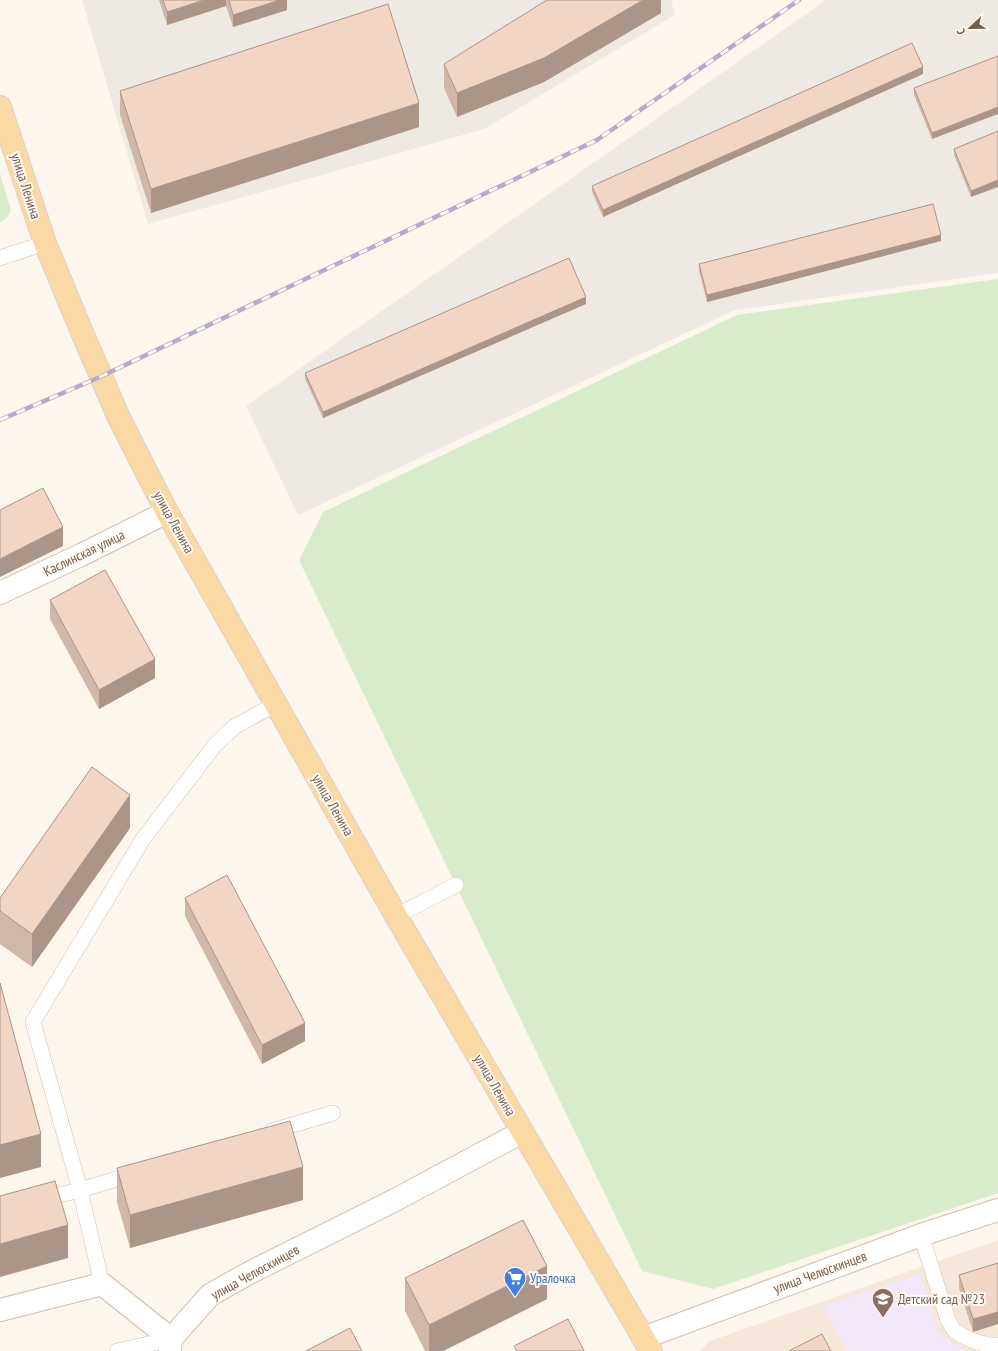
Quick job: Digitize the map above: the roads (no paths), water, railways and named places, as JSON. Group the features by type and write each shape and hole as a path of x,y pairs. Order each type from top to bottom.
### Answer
{"main road":[{"name":"улица Ленина","path":"0,107 45,243 100,377 119,418 167,512 396,916 647,1344"}],"street":[{"name":"Каслинская улица","path":"0,593 167,512"},
{"name":"улица Челюскинцев","path":"171,1345 210,1295 249,1273 395,1200 522,1132"},
{"name":"улица Челюскинцев","path":"647,1344 921,1235 998,1210"},
{"path":"0,1310 102,1284 171,1345"}],"lane":[{"path":"0,258 45,243"},
{"path":"102,1284 80,1190 33,1022 143,839 215,745 234,727 276,704"},
{"path":"396,916 456,885"},
{"path":"258,1136 333,1113"},
{"path":"0,1209 80,1190 147,1170"},
{"path":"921,1235 948,1320 953,1330 962,1336 992,1346 998,1345"},
{"path":"117,1351 171,1345"}],"railway":[{"path":"0,420 100,377 597,140 799,0"}],"place":[{"name":"Уралочка","path":"515,1298"},
{"name":"Детский сад №23","path":"883,1318"}]}
